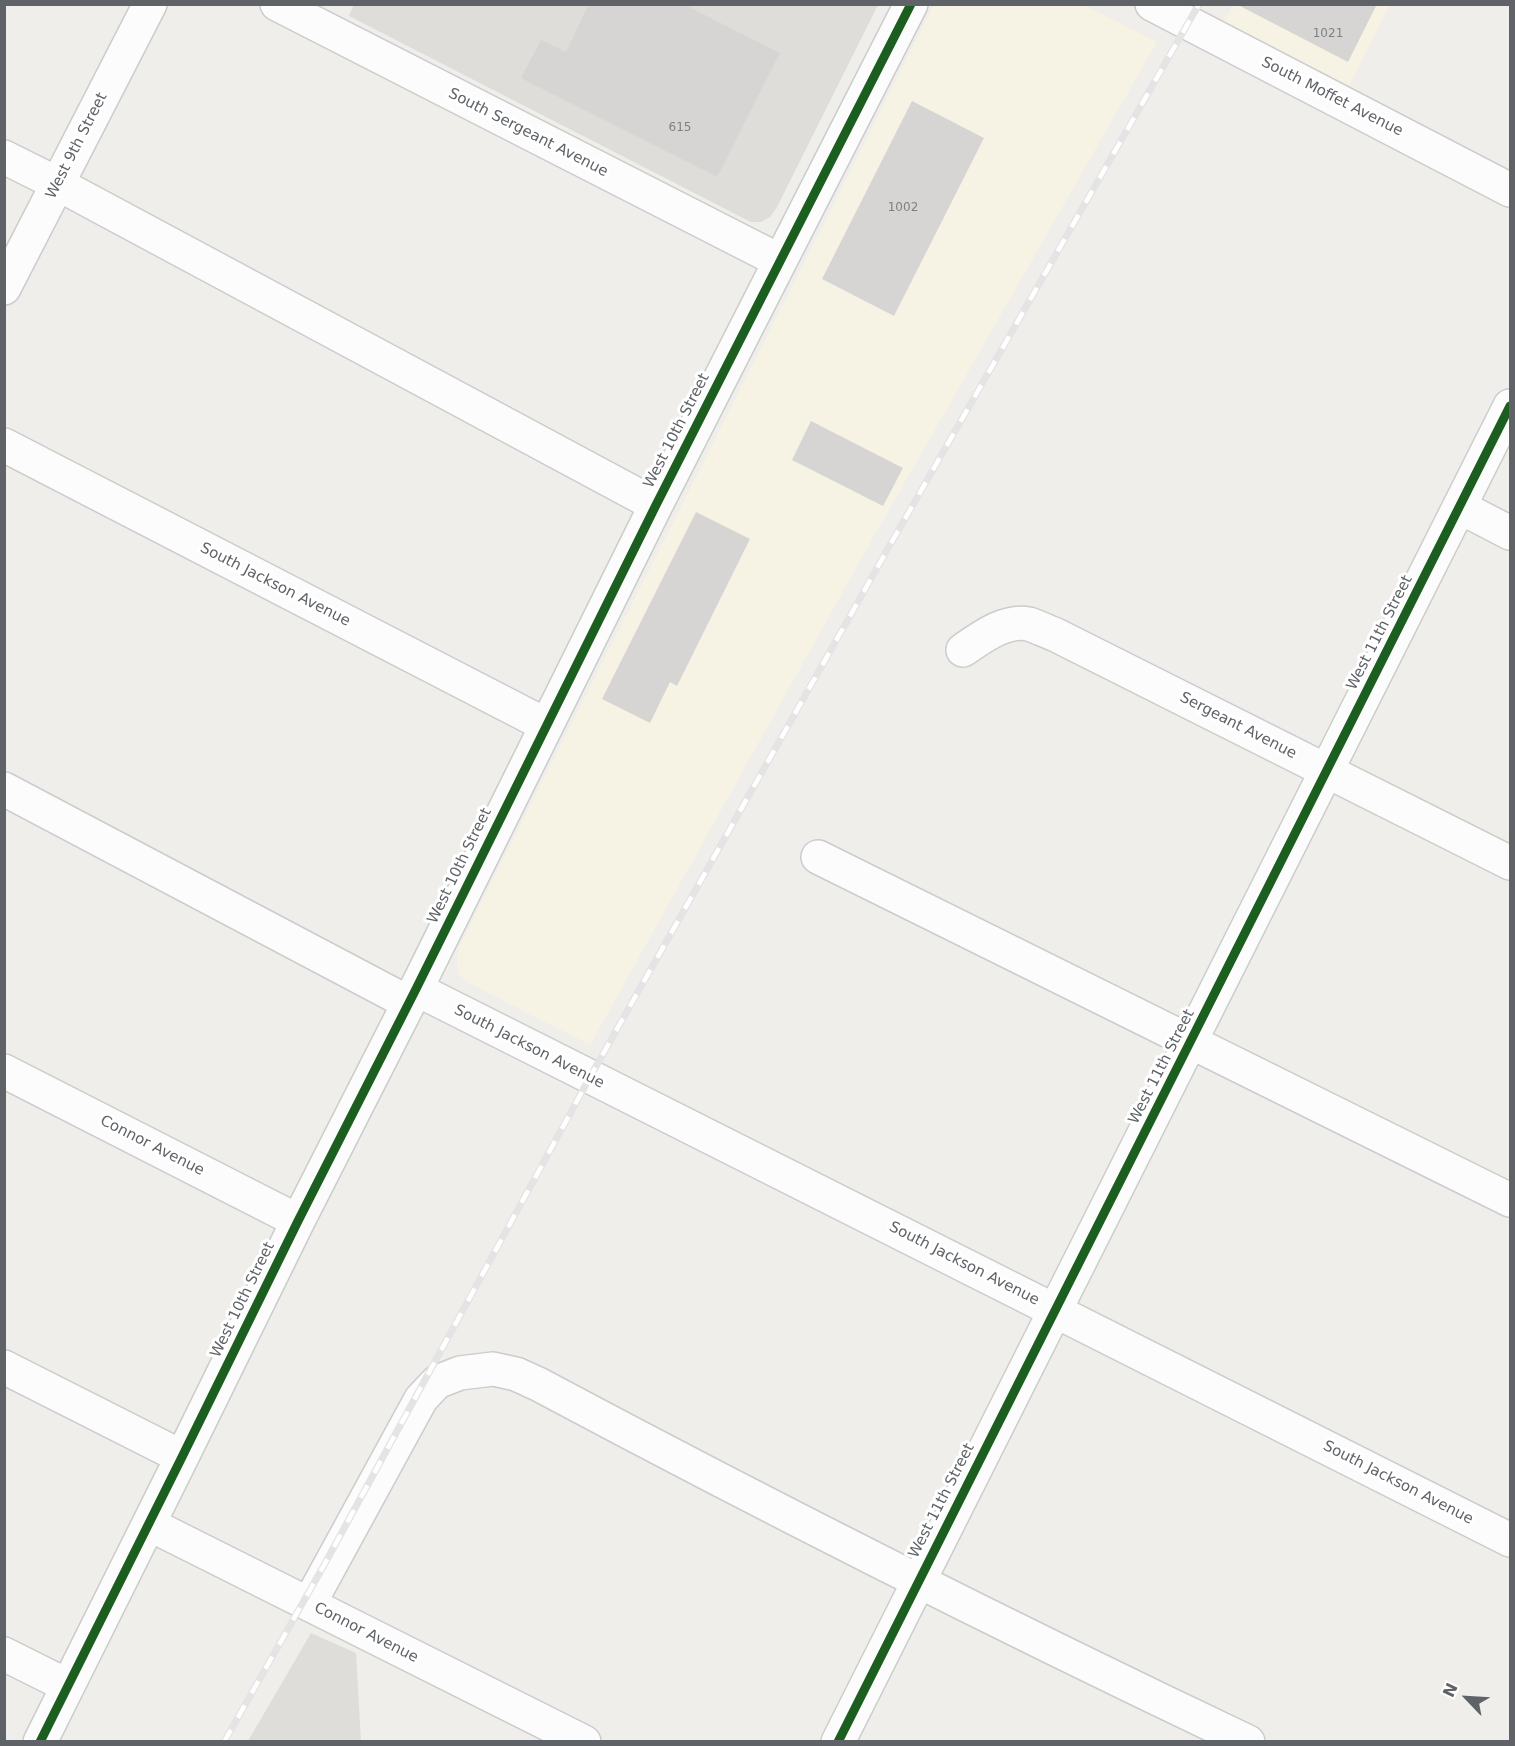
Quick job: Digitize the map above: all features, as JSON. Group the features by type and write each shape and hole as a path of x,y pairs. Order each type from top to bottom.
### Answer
{"street":[{"name":"West 9th Street","path":"4,288 150,4"},
{"name":"South Sergeant Avenue","path":"277,4 780,261"},
{"name":"West 10th Street","path":"40,1742 656,505 911,4"},
{"name":"South Moffet Avenue","path":"1152,4 1510,190"},
{"path":"4,157 656,505"},
{"name":"West 11th Street","path":"838,1742 1510,406"},
{"name":"South Jackson Avenue","path":"4,444 546,725"},
{"path":"1460,507 1510,532"},
{"name":"Sergeant Avenue","path":"963,650 1008,624 1028,624 1056,635 1510,863"},
{"name":"South Jackson Avenue","path":"4,789 413,996 1056,1310 1510,1540"},
{"path":"818,857 1510,1200"},
{"name":"Connor Avenue","path":"4,1071 298,1221"},
{"path":"4,1367 182,1457"},
{"path":"309,1604 421,1399 437,1382 460,1373 493,1369 516,1374 538,1384 698,1469 919,1581 1248,1742"},
{"name":"Connor Avenue","path":"149,1524 584,1742"},
{"path":"4,1654 68,1686"}],"shaded area":[{"path":"354,4 878,5 777,207 770,217 761,222 751,222 349,16"},
{"path":"934,5 1084,5 1157,42 871,541 590,1045 467,982 459,974 457,964 460,945"},
{"path":"1233,5 1390,5 1349,86 1224,21"},
{"path":"311,1633 356,1653 361,1741 248,1741"}],"building":[{"path":"589,4 687,4 780,53 717,177 521,78 541,40 566,52"},
{"path":"1241,4 1377,4 1348,62 1240,6"},
{"path":"912,101 984,138 894,316 822,279"},
{"path":"811,421 903,468 883,506 792,460"},
{"path":"696,512 750,539 677,686 670,682 650,723 602,699"}],"railway":[{"path":"224,1742 323,1567 590,1077 1199,4"}],"cycle path":[{"path":"40,1742 656,505 911,4"},
{"path":"838,1742 1510,406"}]}
